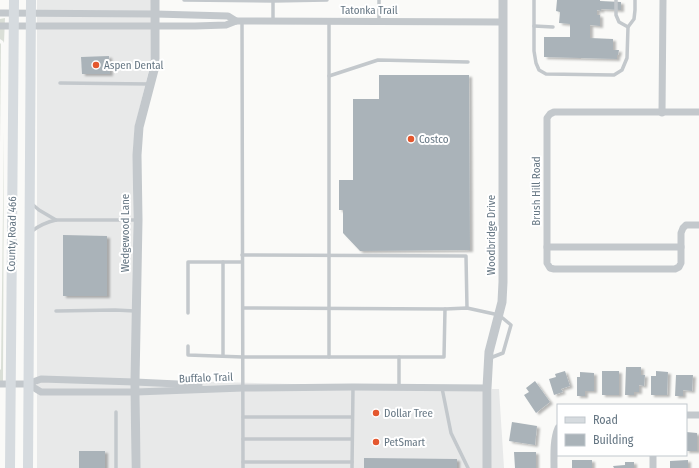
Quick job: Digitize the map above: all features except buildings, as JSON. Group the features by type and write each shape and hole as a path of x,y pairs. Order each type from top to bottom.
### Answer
{"main road":[{"name":"County Road 466","path":"10,468 5,384 14,0"},
{"name":"County Road 466","path":"28,468 31,0"}],"street":[{"name":"Wedgewood Lane","path":"136,468 135,382 138,220 137,155 139,127 155,66 155,0"},
{"name":"Woodbridge Drive","path":"487,468 487,388 489,352 502,302 503,282 503,0"},
{"path":"662,113 663,0"},
{"path":"0,13 228,16 239,21"},
{"path":"0,26 226,25 239,21"},
{"name":"Tatonka Trail","path":"239,21 503,22"},
{"name":"Brush Hill Road","path":"681,248 681,265 675,269 554,270 550,268 547,264 547,118 554,112 699,112"},
{"path":"547,247 681,248 681,233 683,228 688,225 699,225"},
{"name":"Buffalo Trail","path":"28,384 41,379 243,388"},
{"path":"5,384 28,384"},
{"name":"Buffalo Trail","path":"28,384 42,392 136,392 243,388"},
{"path":"243,388 487,388"},
{"path":"687,415 699,415"},
{"path":"554,468 554,446 557,430"},
{"path":"653,456 653,468"}],"lane":[{"path":"184,0 327,0"},
{"path":"273,0 273,21"},
{"path":"379,0 379,22"},
{"path":"534,0 534,51 539,70 546,74 614,75 622,70 627,58 628,27 634,19 636,10 635,0"},
{"path":"616,0 616,15 619,22 628,27"},
{"path":"239,21 243,308 243,468"},
{"path":"328,357 329,21"},
{"path":"534,26 553,27"},
{"path":"329,76 378,60 468,62"},
{"path":"60,83 150,84"},
{"path":"30,201 39,210 56,220"},
{"path":"29,233 39,226 56,220 138,220"},
{"path":"242,255 466,256 467,308"},
{"path":"188,313 188,262 242,262"},
{"path":"223,262 223,356"},
{"path":"243,308 467,308 499,315 511,325 503,352 489,358"},
{"path":"188,346 188,355 243,357 444,357 445,309"},
{"path":"56,310 137,311"},
{"path":"398,387 399,357"},
{"path":"352,468 353,387"},
{"path":"442,388 451,433 468,468"},
{"path":"116,412 116,468"},
{"path":"243,417 352,417"},
{"path":"243,440 352,439"},
{"path":"243,462 352,462"}],"shaded area":[{"path":"37,0 151,0 150,66 135,126 133,155 131,468 37,468"},
{"path":"5,18 4,43 0,39 0,19"},
{"path":"0,43 1,44 0,145"},
{"path":"4,130 3,384 0,384 1,369"},
{"path":"140,380 483,389 483,468 140,468"},
{"path":"492,389 499,389 504,468 491,468"}],"place":[{"name":"Aspen Dental","path":"96,65"},
{"name":"Costco","path":"411,139"},
{"name":"Dollar Tree","path":"376,413"},
{"name":"PetSmart","path":"376,442"}]}
